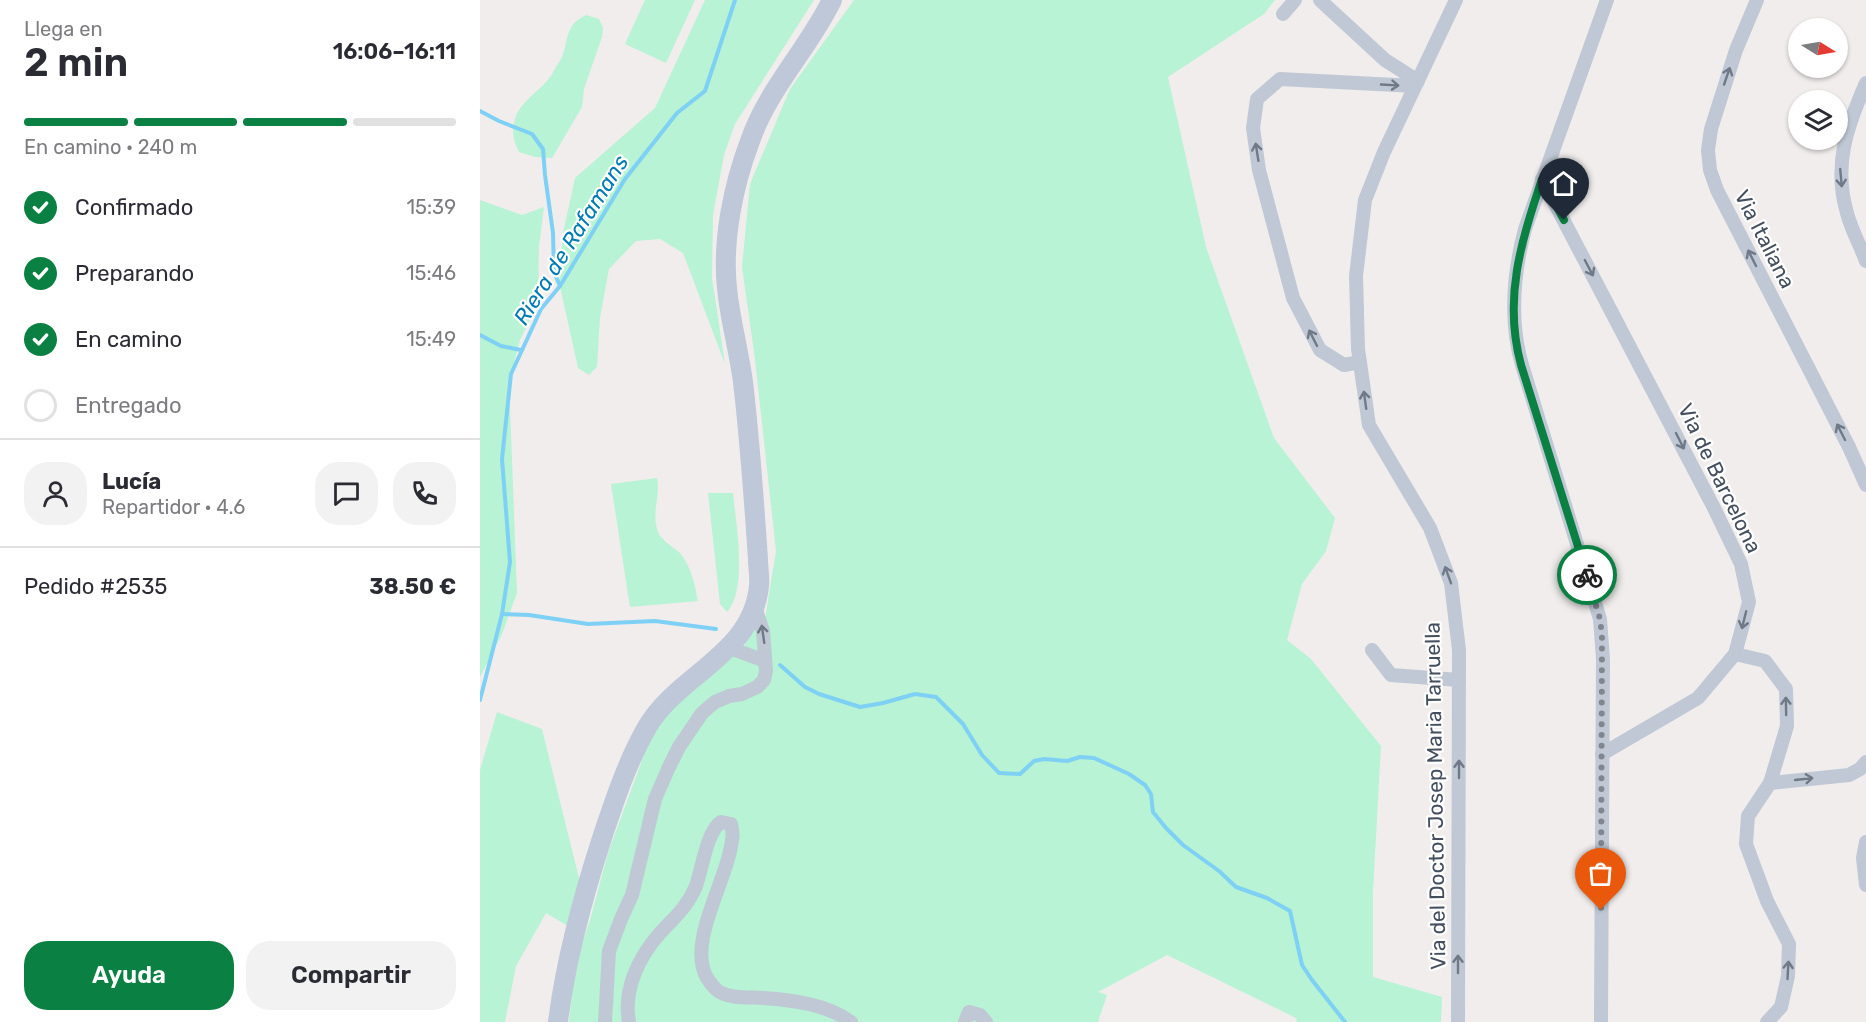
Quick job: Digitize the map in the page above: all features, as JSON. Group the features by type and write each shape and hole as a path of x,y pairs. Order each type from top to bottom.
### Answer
{"main road":[{"path":"558,1022 578,921 614,804 634,753 646,728 659,709 672,694 730,648 744,630 755,607 759,586 758,559 742,377 727,290 728,238 739,176 759,118 822,20 832,0"}],"street":[{"path":"1282,14 1295,0"},
{"path":"1320,0 1385,60 1416,84"},
{"name":"Via del Doctor Josep Maria Tarruella","path":"1456,0 1384,152 1365,200 1356,276 1360,362 1369,425 1430,528 1451,583 1459,650 1458,1022"},
{"path":"1601,1022 1603,659 1600,619 1521,365 1515,343 1513,321 1519,254 1542,179 1607,0"},
{"name":"Via Italiana","path":"1757,0 1736,50 1711,129 1708,150 1710,170 1717,190 1849,447 1866,485"},
{"path":"1360,362 1344,365 1320,350 1293,298 1259,170 1253,128 1257,99 1280,79 1416,84"},
{"path":"1866,82 1845,133 1839,174 1846,213 1866,261"},
{"name":"Via de Barcelona","path":"1542,179 1662,406 1741,564 1749,602 1736,654 1698,698 1602,754"},
{"path":"605,1022 609,951 632,895 656,799 669,767 679,747 702,713 715,702 742,694 757,687 764,680 766,672 763,631 755,607"},
{"path":"730,648 765,661"},
{"path":"1372,650 1391,675 1459,680"},
{"path":"1736,654 1765,661 1786,689 1787,726 1770,783 1748,816 1746,844 1767,901 1789,944 1788,976 1781,1007 1767,1022"},
{"path":"1770,783 1849,775 1860,769 1866,762"},
{"path":"629,1022 630,992 637,967 645,951 690,898 708,843 716,825 721,822 731,824 734,831 728,860 702,943 706,976 718,991 727,994 800,1003 828,1010 851,1022"},
{"path":"1866,842 1863,858 1866,885"},
{"path":"965,1022 969,1012 980,1015 986,1022"}],"green space":[{"path":"645,0 695,0 666,63 625,44"},
{"path":"705,0 814,0 735,124 724,155 713,215 712,278 725,364 683,253 660,239 636,241 609,269 600,318 597,367 589,375 578,368 559,282 563,233 575,178 655,108"},
{"path":"854,0 1275,0 1264,14 1168,77 1206,247 1274,438 1335,518 1326,551 1302,584 1287,640 1311,659 1381,746 1373,891 1373,977 1442,997 1441,1022 1297,1022 1296,1018 1167,955 1098,992 1107,995 1098,1022 569,1022 575,964 590,920 608,853 652,733 678,702 745,645 753,627 757,633 763,631 776,551 755,359 742,267 750,184 790,89"},
{"path":"586,15 599,19 603,28 584,89 582,107 552,158 535,157 519,152 513,135 516,116 523,104 552,74 562,57 571,28 574,23"},
{"path":"480,200 522,215 544,207 539,247 538,303 520,340 511,374 510,406 517,593 502,634 480,677"},
{"path":"657,478 656,527 661,537 680,553 687,564 698,601 630,607 611,484"},
{"path":"708,493 733,493 739,572 737,588 727,612 720,604"},
{"path":"497,712 542,729 580,882 568,926 546,913 516,966 505,1022 480,1022 480,770"}],"waterway":[{"name":"Riera de Rafamans","path":"480,700 502,614 510,562 502,459 511,374 541,309 560,286 625,179 677,113 705,91 735,0"},
{"path":"480,111 532,134 543,149 553,233 554,272 560,286"},
{"path":"480,335 501,346 521,350"},
{"path":"503,614 529,615 588,624 655,621 716,629"},
{"path":"780,665 805,687 860,707 915,694 936,697 963,724 982,755 999,773 1020,774 1034,761 1044,759 1067,761 1080,757 1094,758 1129,774 1145,785 1151,794 1153,812 1183,845 1219,871 1236,887 1267,898 1290,911 1302,965 1345,1022"}],"way so far":[{"path":"1587,575 1600,619 1603,659 1601,910"}],"route":[{"path":"1564,220 1542,179 1519,254 1513,321 1515,343 1521,365 1587,575"}]}
